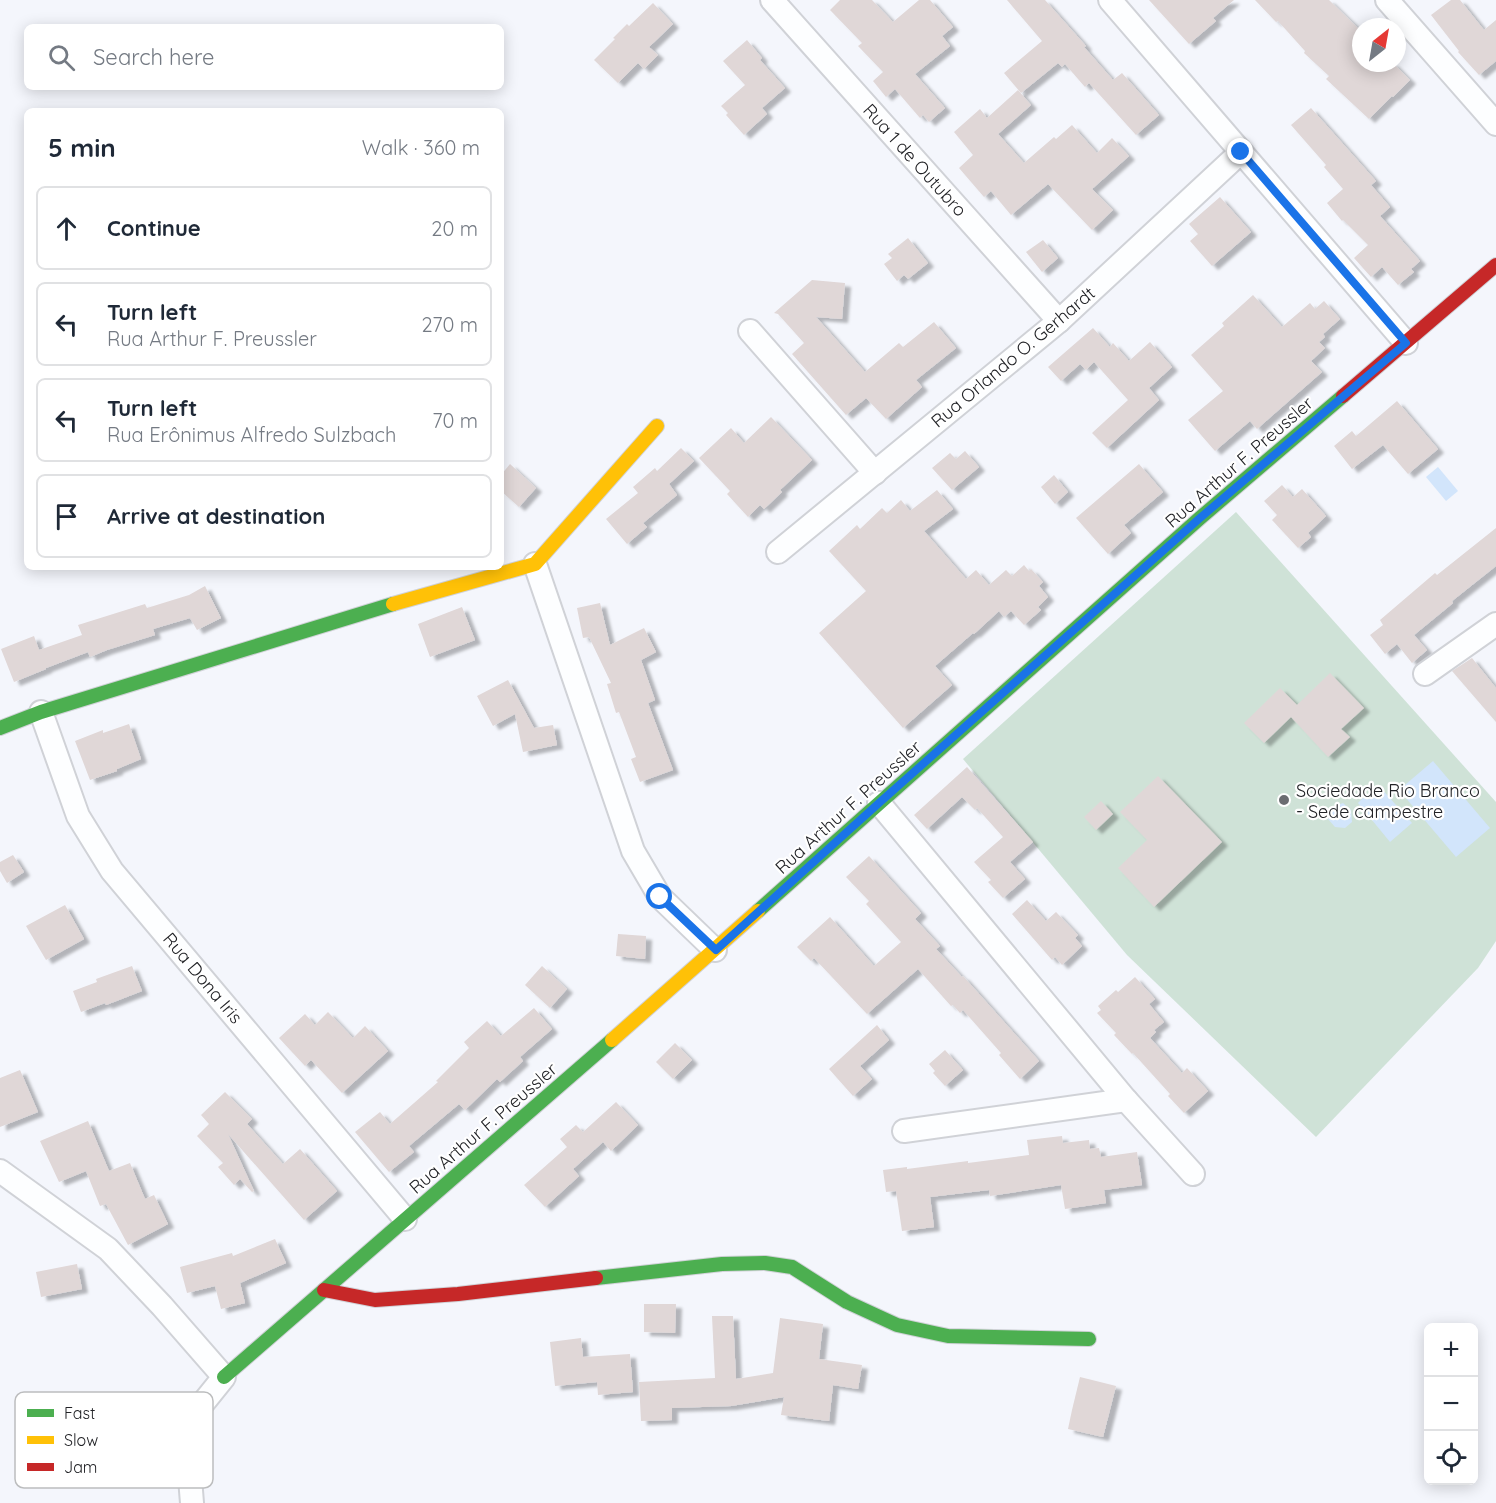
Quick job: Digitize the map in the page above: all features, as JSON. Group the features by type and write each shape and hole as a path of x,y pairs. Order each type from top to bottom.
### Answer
{"street":[{"name":"Rua 1 de Outubro","path":"772,0 1059,321"},
{"path":"1110,0 1406,343"},
{"path":"1387,0 1496,124"},
{"name":"Rua Orlando O. Gerhardt","path":"778,552 1059,321 1241,152"},
{"name":"Rua Arthur F. Preussler","path":"224,1377 716,950 1200,518 1496,265"},
{"path":"750,331 875,473"},
{"path":"0,728 41,712 423,595 535,564 657,426"},
{"path":"535,564 633,851 660,897 716,950"},
{"path":"1425,674 1496,624"},
{"name":"Rua Dona Iris","path":"41,712 78,816 112,871 405,1219"},
{"path":"879,803 1126,1100 1193,1174"},
{"path":"904,1131 1126,1100"},
{"path":"0,1171 108,1249 224,1377 212,1392"},
{"path":"324,1290 375,1300 458,1294 722,1264 765,1263 792,1267 847,1302 897,1325 948,1336 1089,1339"},
{"path":"191,1488 192,1503"}],"green space":[{"path":"1236,512 1496,802 1496,941 1478,968 1316,1137 1127,955 963,759"}],"water":[{"path":"1438,467 1458,491 1446,501 1426,477"},
{"path":"1433,761 1490,828 1456,857 1399,790"},
{"path":"1380,787 1412,823 1390,842 1358,803 1373,788"},
{"path":"1343,803 1351,810 1352,822 1345,828 1335,827 1328,819 1332,807"}],"building":[{"path":"840,0 872,0 893,22 919,0 930,0 953,27 942,36 950,46 915,74 945,108 929,122 923,115 920,118 895,89 886,97 873,81 883,72 858,46 862,43 830,10"},
{"path":"1007,0 1045,0 1113,80 1122,73 1159,115 1136,135 1089,83 1085,87 1065,64 1062,67 1058,63 1021,93 1004,73 1042,41"},
{"path":"1149,0 1234,0 1213,18 1216,21 1189,44"},
{"path":"1255,0 1329,0 1352,22 1352,72 1402,72 1410,80 1369,119 1326,79 1329,76 1304,53 1305,51 1278,21 1276,22"},
{"path":"1451,0 1460,0 1484,30 1496,20 1496,61 1479,75 1458,52 1431,15"},
{"path":"653,3 673,24 649,47 658,55 644,69 638,63 618,83 594,60 627,24 629,26"},
{"path":"747,40 762,58 760,60 785,88 762,108 767,114 744,135 721,106 745,85 723,61"},
{"path":"1018,90 1031,105 998,134 1024,163 1072,125 1097,153 1112,138 1129,156 1092,189 1113,210 1092,230 1048,184 1011,215 991,191 984,197 959,168 973,155 954,132 980,109 987,118"},
{"path":"1311,108 1376,181 1371,185 1390,207 1380,216 1420,261 1411,269 1414,272 1398,285 1382,267 1371,277 1354,258 1368,245 1342,221 1327,203 1343,189 1324,167 1326,165 1291,125"},
{"path":"1220,197 1251,232 1212,266 1190,241 1198,234 1189,224"},
{"path":"908,238 928,263 908,279 904,275 897,281 884,264 892,258 888,254"},
{"path":"1043,240 1058,258 1042,272 1026,252"},
{"path":"812,280 845,283 842,319 816,317 865,372 899,343 903,347 934,322 956,348 916,380 922,387 886,419 866,398 846,415 792,354 804,343 778,314 774,313"},
{"path":"1253,295 1282,327 1310,303 1315,309 1324,301 1340,319 1323,334 1325,337 1319,342 1325,348 1311,361 1322,372 1257,429 1250,421 1215,451 1188,420 1223,391 1191,355 1224,326 1222,323"},
{"path":"1093,328 1110,347 1113,343 1129,361 1150,342 1172,367 1149,388 1159,400 1107,448 1092,433 1128,400 1094,362 1086,370 1080,364 1061,381 1048,367"},
{"path":"1397,401 1438,449 1408,474 1383,445 1352,469 1334,446 1352,431 1356,436"},
{"path":"771,417 812,460 780,490 782,492 764,509 760,505 748,517 727,494 730,491 699,458 731,428 744,443"},
{"path":"681,448 694,461 669,484 677,495 643,523 647,527 627,544 606,519 638,493 633,487 655,468 657,471"},
{"path":"965,451 979,467 952,490 932,468 950,453 956,459"},
{"path":"510,464 536,488 519,507 504,494 504,471"},
{"path":"1139,464 1163,492 1124,525 1131,533 1108,554 1076,518"},
{"path":"1054,475 1068,492 1055,504 1041,487"},
{"path":"1282,485 1293,497 1302,489 1326,516 1308,533 1311,537 1298,548 1272,520 1277,515 1264,501"},
{"path":"937,490 953,509 924,531 966,579 976,570 989,585 1006,570 1012,576 1024,565 1043,582 1039,586 1048,597 1038,607 1041,610 1024,625 1011,611 1004,617 999,611 935,666 952,685 903,728 819,633 866,591 829,551 857,525 860,529 882,508 887,513 901,500 910,511"},
{"path":"1496,528 1496,566 1414,635 1427,650 1412,663 1397,644 1385,654 1370,635 1383,625 1380,620 1435,573 1437,575"},
{"path":"205,586 221,618 197,630 190,618 153,629 155,635 90,657 88,652 14,682 1,649 34,636 39,650 82,635 78,625 145,604 147,608 189,595"},
{"path":"600,603 610,645 644,628 656,652 641,660 655,700 648,703 673,770 640,782 631,759 636,757 619,712 616,713 607,684 611,683 589,637 583,638 577,608"},
{"path":"462,607 475,640 430,657 418,624"},
{"path":"1472,658 1496,688 1496,722 1452,671"},
{"path":"1330,673 1364,708 1341,729 1350,737 1328,757 1291,717 1264,743 1244,723 1280,688 1297,705"},
{"path":"508,680 534,728 553,725 557,745 523,752 515,714 493,726 477,696"},
{"path":"129,724 141,759 117,771 90,780 75,741 103,730 103,733"},
{"path":"967,767 1033,842 1010,862 1025,879 1003,898 988,882 991,880 974,862 1003,837 977,808 975,810 962,797 927,829 914,815"},
{"path":"1158,776 1222,842 1154,907 1118,868 1147,840 1120,812"},
{"path":"1101,801 1113,814 1096,830 1084,817"},
{"path":"13,855 24,872 7,883 0,871 0,862"},
{"path":"869,856 921,913 915,919 940,946 936,949 1039,1061 1020,1079 999,1055 1001,1053 963,1010 960,1013 953,1005 951,1006 918,969 867,1014 814,958 811,961 797,947 830,917 874,966 901,942 866,904 869,901 846,877"},
{"path":"1027,900 1046,921 1056,912 1078,935 1075,938 1082,946 1062,965 1055,957 1052,960 1012,914"},
{"path":"65,905 84,939 46,960 26,926"},
{"path":"618,934 646,936 645,959 616,956"},
{"path":"132,966 142,991 81,1012 73,991 97,982 96,979"},
{"path":"542,966 567,989 550,1008 525,985"},
{"path":"1135,977 1155,999 1149,1004 1164,1022 1154,1030 1156,1032 1150,1038 1182,1073 1187,1068 1208,1091 1184,1113 1168,1096 1170,1094 1114,1035 1116,1033 1097,1013 1101,1010 1098,1006"},
{"path":"534,1008 552,1029 520,1057 523,1061 500,1082 497,1079 465,1110 459,1104 409,1146 414,1152 389,1172 355,1132 380,1112 390,1124 438,1082 436,1081 469,1048 464,1042 487,1021 501,1036"},
{"path":"328,1012 353,1038 365,1026 388,1051 342,1093 311,1060 305,1066 279,1038 305,1014 315,1025"},
{"path":"877,1025 889,1040 860,1066 872,1079 853,1096 829,1069"},
{"path":"675,1043 692,1060 673,1079 656,1062"},
{"path":"945,1050 963,1070 945,1086 933,1073 935,1071 929,1064"},
{"path":"20,1070 38,1112 0,1127 0,1078"},
{"path":"225,1092 252,1119 247,1124 283,1164 300,1149 337,1191 304,1220 228,1134 254,1191 252,1192 240,1179 234,1185 218,1167 223,1163 197,1136 209,1124 201,1115"},
{"path":"616,1102 638,1125 611,1151 603,1142 573,1169 579,1176 545,1207 524,1185 567,1147 560,1139 576,1125 583,1132"},
{"path":"88,1121 109,1171 130,1163 145,1199 154,1195 168,1224 128,1245 106,1204 100,1206 86,1171 59,1182 40,1141"},
{"path":"1062,1136 1063,1143 1089,1140 1090,1149 1099,1148 1101,1157 1137,1152 1142,1185 1104,1190 1106,1203 1065,1209 1061,1185 990,1196 989,1190 930,1197 934,1227 902,1231 896,1191 886,1192 883,1170 1029,1155 1027,1140"},
{"path":"275,1239 286,1263 240,1283 245,1303 221,1309 215,1286 187,1293 180,1267 232,1253 233,1256"},
{"path":"77,1264 82,1289 41,1297 36,1272"},
{"path":"644,1304 676,1304 675,1333 644,1332"},
{"path":"712,1316 733,1316 736,1379 773,1373 780,1318 823,1324 819,1359 862,1365 858,1389 833,1385 829,1421 781,1415 784,1397 731,1406 672,1408 672,1420 641,1421 639,1382 715,1378"},
{"path":"581,1338 583,1357 630,1354 633,1392 598,1395 597,1382 555,1386 550,1342"},
{"path":"1080,1377 1116,1386 1103,1437 1068,1429"}],"traffic: fast":[{"path":"758,911 1200,518 1343,396"},
{"path":"0,728 41,712 393,604"},
{"path":"224,1377 612,1040"},
{"path":"596,1278 722,1264 765,1263 792,1267 847,1302 897,1325 948,1336 1089,1339"}],"traffic: slow":[{"path":"393,604 535,564 657,426"},
{"path":"612,1040 758,911"}],"traffic: jam":[{"path":"1343,396 1496,265"},
{"path":"324,1290 375,1300 458,1294 596,1278"}],"place":[{"name":"Sociedade Rio Branco - Sede campestre","path":"1284,800"}],"route":[{"path":"660,897 716,950 1200,518 1406,343 1241,152"}]}
